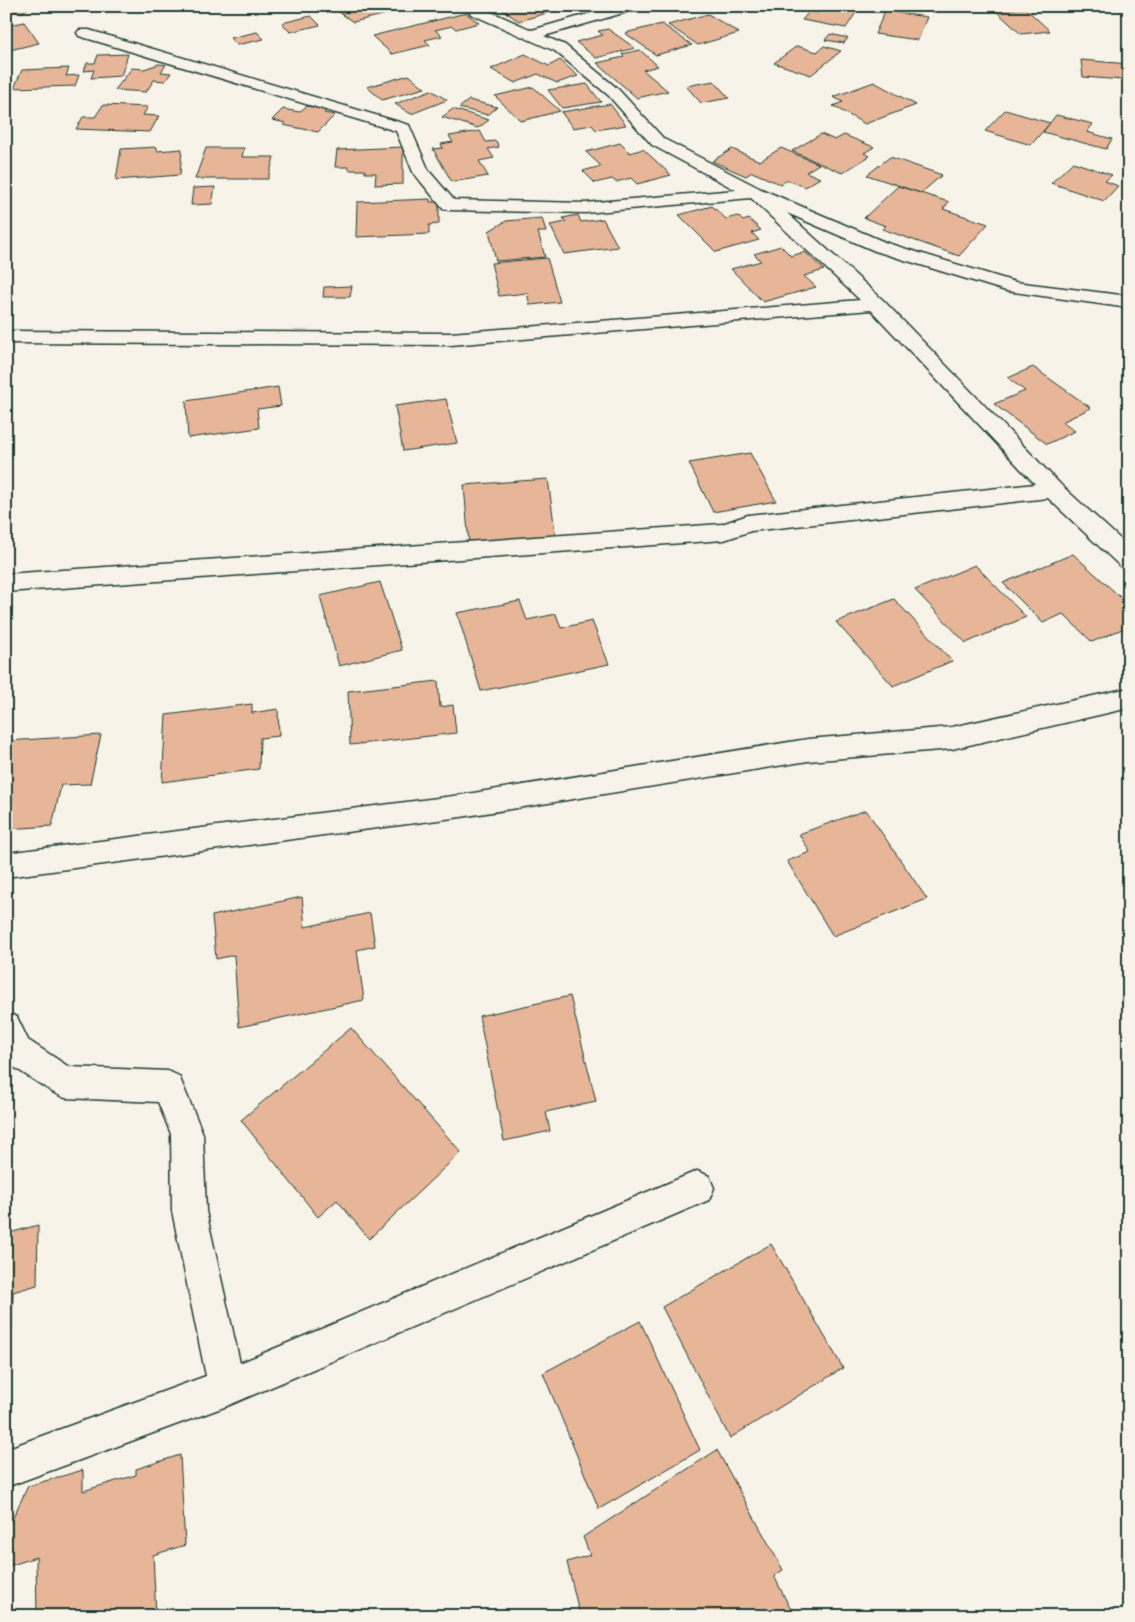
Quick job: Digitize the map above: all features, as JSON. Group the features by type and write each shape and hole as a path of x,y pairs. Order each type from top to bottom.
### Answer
{"street":[{"path":"470,6 476,11 560,48 613,92 658,142 755,193 881,247 1013,287 1129,302"},
{"path":"531,35 632,6"},
{"path":"84,33 403,128 421,172 449,205 585,208 755,193 876,304 1053,490 1129,561"},
{"path":"6,338 451,339 876,304"},
{"path":"6,584 724,532 748,523 1053,490"},
{"path":"6,865 461,806 808,750 952,738 1129,698"},
{"path":"6,1026 17,1051 64,1082 168,1087 187,1134 189,1211 227,1387"},
{"path":"6,1468 227,1387 697,1188"}],"building":[{"path":"11,6 30,6 23,12 6,11"},
{"path":"359,6 409,6 412,8 353,22 339,12"},
{"path":"496,6 558,6 561,9 519,21"},
{"path":"823,6 857,11 846,28 802,20 809,12 818,13"},
{"path":"1025,8 1050,31 1021,34 996,11"},
{"path":"885,11 927,17 918,40 875,34"},
{"path":"466,13 479,23 456,29 452,26 435,30 442,36 425,40 430,45 392,54 372,36"},
{"path":"708,14 739,33 698,45 668,25"},
{"path":"311,16 320,25 290,32 282,23"},
{"path":"24,22 39,43 6,51 6,26"},
{"path":"662,24 692,45 656,55 625,33"},
{"path":"608,29 635,48 596,58 576,42 603,35 598,31"},
{"path":"257,32 264,39 237,45 230,38"},
{"path":"830,34 848,38 844,43 825,40"},
{"path":"797,46 817,52 824,46 841,51 811,75 774,63"},
{"path":"640,50 658,66 643,70 668,91 637,98 597,63 624,57 622,54"},
{"path":"128,54 121,76 91,78 94,70 84,71 87,63 95,63 98,55"},
{"path":"525,54 549,66 560,60 578,76 557,83 538,74 515,83 491,69"},
{"path":"1081,60 1129,64 1129,87 1125,86 1123,80 1083,77"},
{"path":"159,64 166,65 161,72 171,73 165,81 154,80 146,92 115,90 132,68 144,69"},
{"path":"69,68 66,76 79,75 75,86 14,88 22,70"},
{"path":"409,75 425,88 382,100 367,87"},
{"path":"714,81 729,98 701,103 686,86"},
{"path":"874,82 916,105 865,124 833,106 843,102 833,97"},
{"path":"587,84 601,102 562,108 548,90"},
{"path":"533,87 560,111 521,121 495,96"},
{"path":"431,90 447,100 411,114 395,104"},
{"path":"469,100 497,107 488,115 459,108"},
{"path":"610,104 626,125 596,130 592,125 573,128 561,112"},
{"path":"103,105 148,107 143,115 159,116 150,132 76,129 83,117 95,117"},
{"path":"307,106 327,110 324,113 335,115 318,132 283,125 286,123 272,120 283,109 299,112"},
{"path":"453,109 489,120 478,128 442,117"},
{"path":"1005,110 1050,123 1031,145 985,131"},
{"path":"1056,115 1093,124 1087,132 1112,139 1106,149 1043,132"},
{"path":"480,131 486,142 496,141 499,147 488,149 494,158 479,161 488,176 452,182 433,149 443,148 441,144 453,142 449,136"},
{"path":"821,134 835,140 844,135 874,147 864,153 870,156 842,173 792,151"},
{"path":"620,143 630,153 643,149 671,175 637,184 631,178 616,182 612,179 595,183 583,171 601,166 586,152"},
{"path":"157,147 157,151 182,149 180,175 116,180 121,149"},
{"path":"403,147 403,184 375,185 376,173 365,173 365,170 349,170 349,167 335,167 337,150"},
{"path":"206,148 244,148 242,157 274,157 268,179 195,179"},
{"path":"781,148 819,164 806,172 820,178 805,187 788,180 780,184 752,172 746,176 712,161 732,149 760,161"},
{"path":"890,157 942,175 921,193 867,175"},
{"path":"1073,162 1112,175 1105,181 1118,186 1104,201 1051,183"},
{"path":"898,186 949,202 943,209 988,224 959,256 882,229 886,226 864,218"},
{"path":"215,187 212,204 191,205 193,188"},
{"path":"430,199 430,202 439,202 439,224 429,225 429,234 356,237 357,202"},
{"path":"712,206 726,219 738,216 743,221 749,219 761,230 752,233 759,240 716,252 679,215"},
{"path":"578,215 581,222 603,219 618,247 564,254 550,225 566,222 563,218"},
{"path":"542,218 546,232 538,232 545,257 496,261 489,231 506,221"},
{"path":"781,246 791,256 805,252 824,270 804,276 816,287 763,302 731,269 761,261 754,254"},
{"path":"547,258 560,302 530,305 527,293 499,296 491,263"},
{"path":"352,286 350,297 323,297 324,287"},
{"path":"1033,367 1091,408 1062,422 1075,431 1047,444 994,404 1025,391 1008,378"},
{"path":"278,387 281,406 257,409 259,428 188,438 186,401"},
{"path":"446,399 457,443 403,451 395,406"},
{"path":"750,453 776,501 713,512 689,463"},
{"path":"548,479 556,539 469,545 464,485"},
{"path":"1073,554 1129,605 1129,626 1092,642 1063,614 1043,623 1003,583"},
{"path":"975,565 1026,617 966,643 915,590"},
{"path":"380,582 402,650 339,666 320,596"},
{"path":"894,599 952,661 893,686 836,622"},
{"path":"520,601 527,620 556,614 561,628 592,621 609,664 481,691 457,613"},
{"path":"438,681 440,707 453,705 456,733 350,745 348,691"},
{"path":"252,704 252,713 278,709 279,736 260,738 259,769 162,782 166,715"},
{"path":"101,735 90,784 61,785 52,826 6,829 13,798 6,798 6,741"},
{"path":"866,810 927,899 833,936 787,861 810,852 799,834"},
{"path":"302,897 305,927 370,913 375,946 357,950 364,1000 239,1027 234,955 216,959 212,916"},
{"path":"570,996 596,1101 546,1112 550,1131 504,1141 479,1016"},
{"path":"351,1028 461,1152 369,1239 337,1200 318,1217 241,1120"},
{"path":"38,1225 37,1285 13,1292 12,1330 6,1331 6,1234"},
{"path":"771,1244 843,1368 730,1438 662,1307"},
{"path":"640,1321 700,1450 599,1509 543,1373"},
{"path":"717,1450 783,1570 774,1576 794,1616 580,1616 567,1562 590,1555 583,1537"},
{"path":"180,1455 185,1545 153,1555 156,1616 37,1616 36,1557 6,1567 6,1532 28,1486 83,1470 83,1491 136,1475 136,1469"}]}
